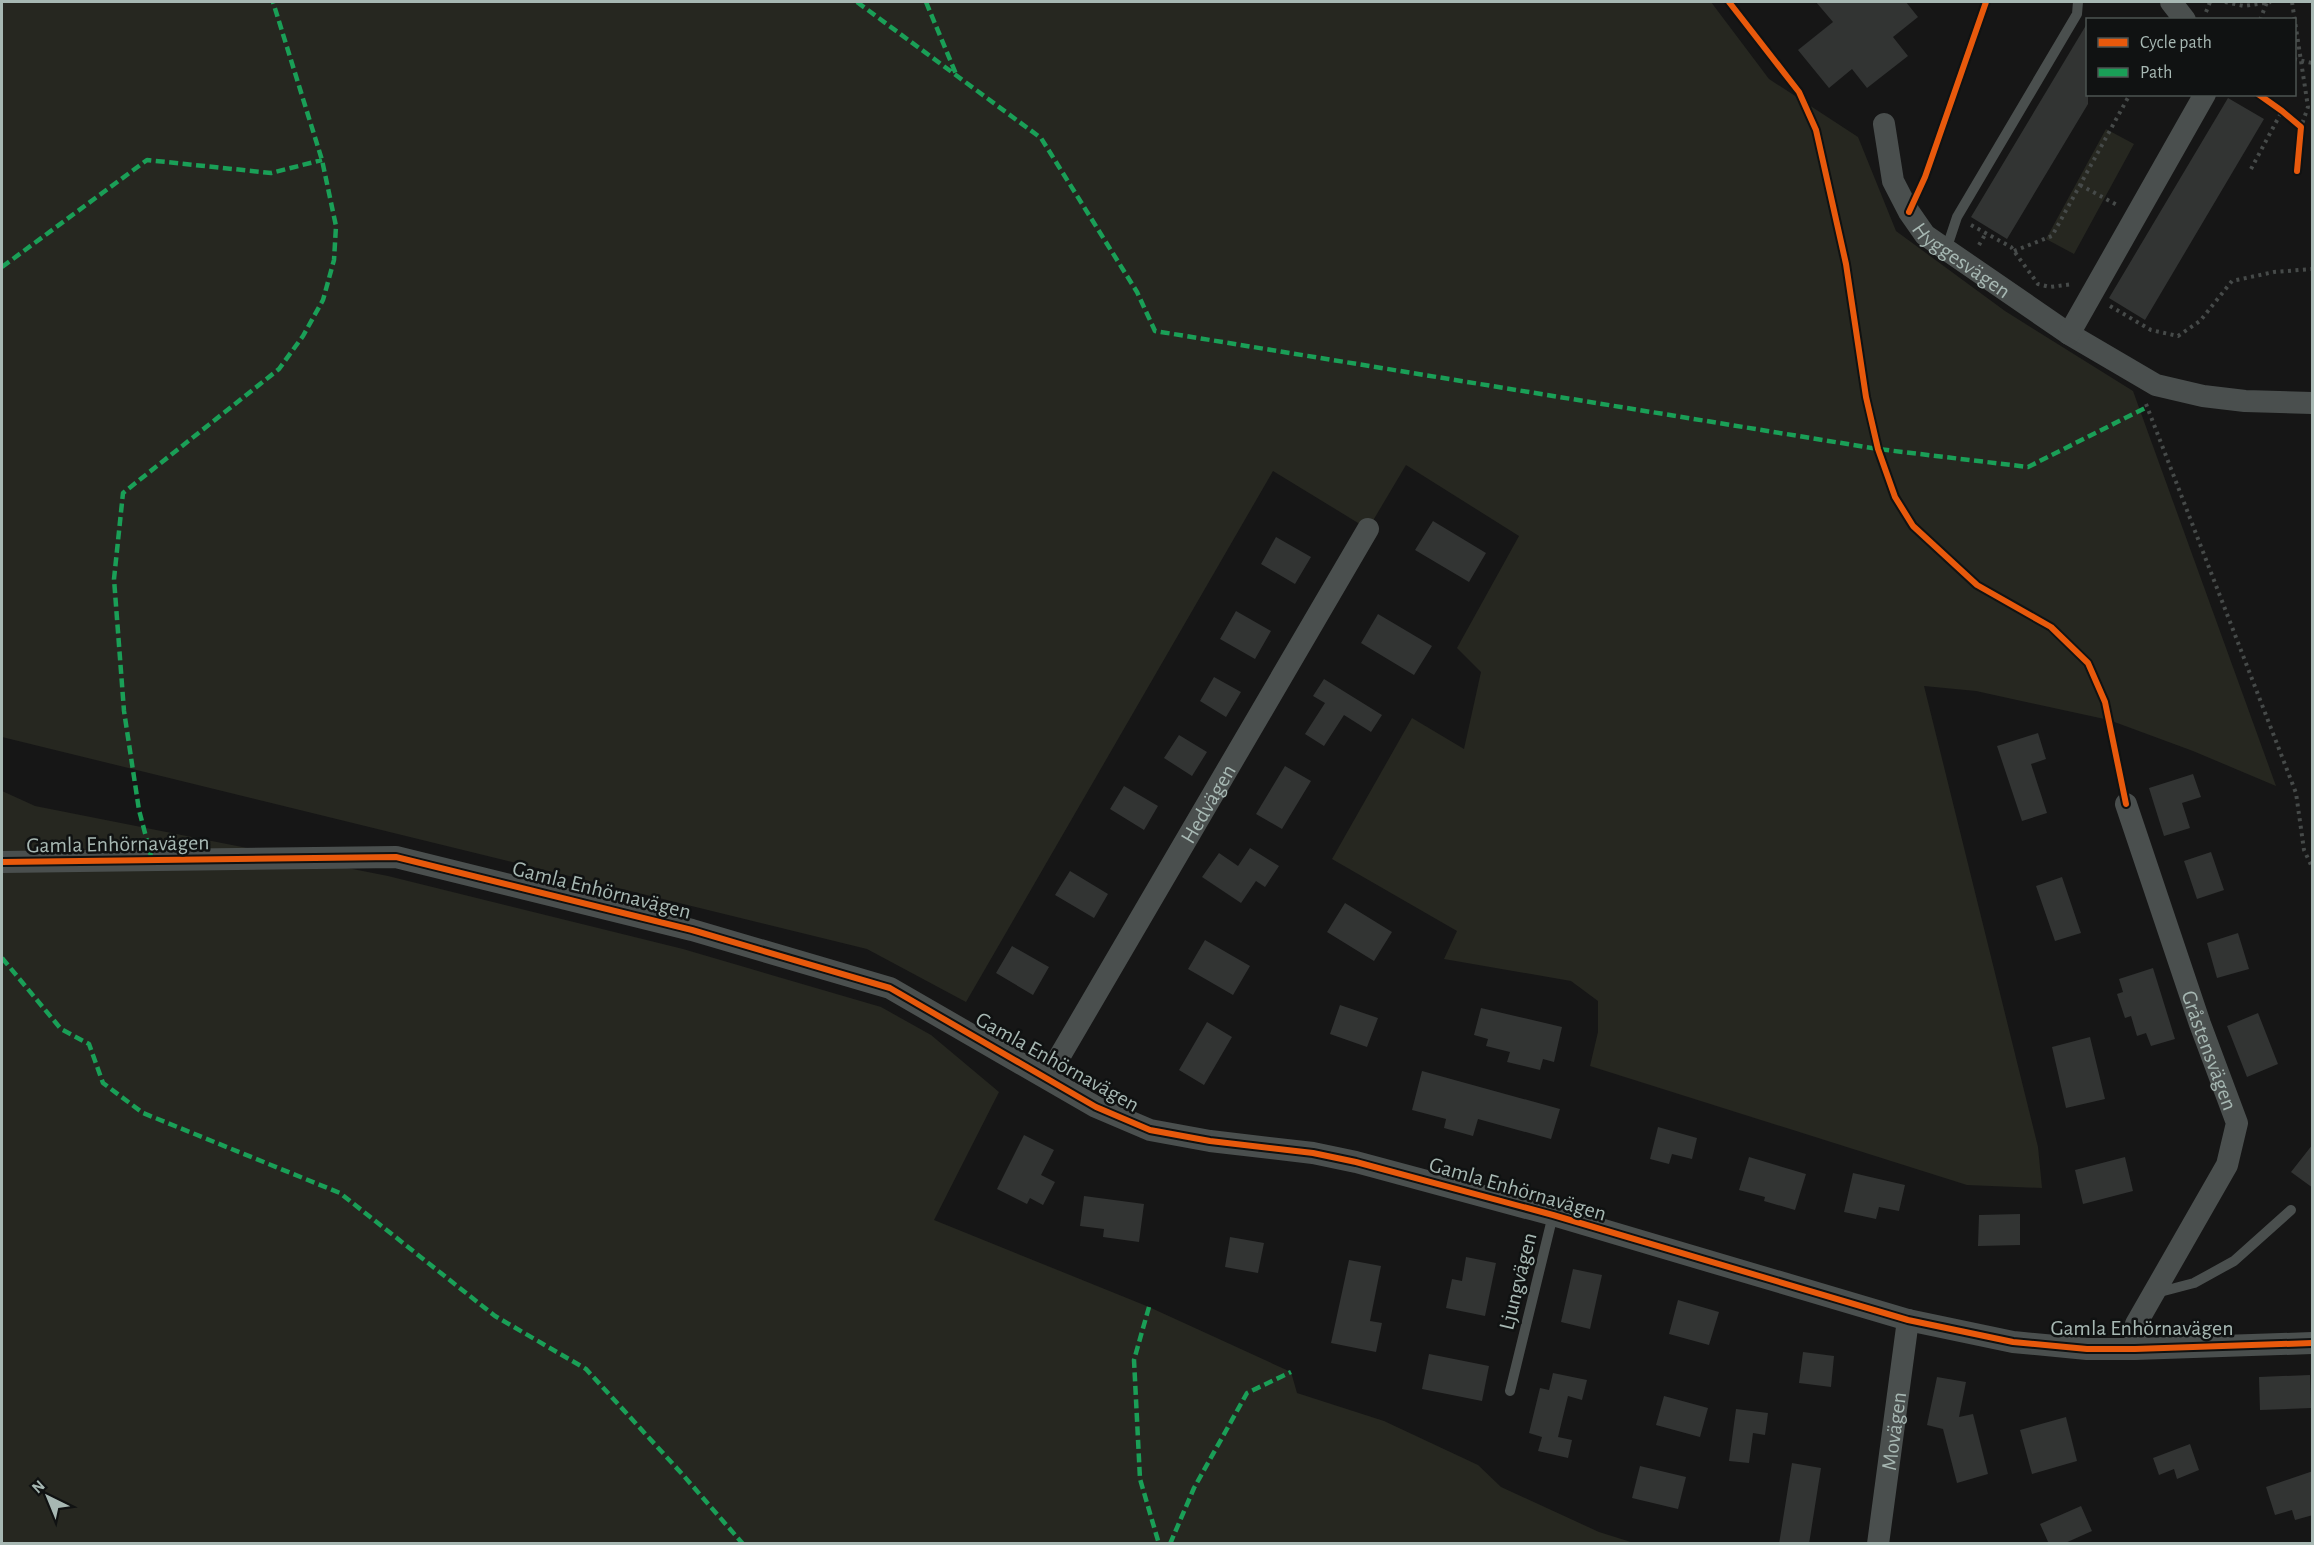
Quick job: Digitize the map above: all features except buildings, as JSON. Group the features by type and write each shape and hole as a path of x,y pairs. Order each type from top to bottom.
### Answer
{"street":[{"path":"2171,2 2183,18"},
{"path":"2068,334 2204,96"},
{"name":"Hyggesvägen","path":"1884,124 1893,181 1909,212 1925,235 2068,334 2156,385 2204,396 2245,401 2313,403"},
{"name":"Hedvägen","path":"1047,1078 1368,529"},
{"name":"Gråstensvägen","path":"2126,804 2200,1024 2237,1123 2227,1165 2136,1324 2135,1349"},
{"name":"Gamla Enhörnavägen","path":"2,862 396,857 692,930 890,988 1096,1107 1150,1130 1210,1141 1312,1153 1356,1162 1553,1215 1908,1320 2013,1342 2087,1349 2313,1343"},
{"name":"Movägen","path":"1878,1544 1908,1320"}],"lane":[{"path":"1946,251 1957,217 2077,14 2078,2"},
{"path":"2152,1294 2194,1283 2234,1261 2291,1210"},
{"name":"Ljungvägen","path":"1510,1391 1553,1215"}],"path":[{"path":"2225,2 2244,6 2268,2"},
{"path":"2261,18 2268,2"},
{"path":"2292,2 2295,18"},
{"path":"2296,26 2308,107 2300,138"},
{"path":"2296,59 2313,63"},
{"path":"2014,251 2052,236 2129,96"},
{"path":"2274,105 2289,116"},
{"path":"2251,169 2282,111"},
{"path":"2295,122 2301,127"},
{"path":"2080,185 2136,216"},
{"path":"2232,281 2313,269"},
{"path":"2141,377 2147,407 2296,793 2304,850 2313,867"}],"shaded area":[{"path":"2,2 1711,2 1769,79 1858,137 1896,231 2005,311 2133,391 2276,786 2193,751 2109,720 1976,691 1924,686 2038,1147 2042,1188 1967,1185 1590,1066 1598,1032 1598,1001 1571,981 1444,959 1457,931 1332,859 1412,718 1464,749 1481,672 1457,648 1519,536 1406,465 1368,529 1273,471 966,1002 867,949 2,737"},
{"path":"2106,129 2134,144 2074,254 2046,239"},
{"path":"2,791 35,806 388,876 683,949 881,1007 931,1035 999,1092 934,1220 1149,1307 1291,1372 1297,1393 1384,1421 1478,1465 1501,1487 1599,1532 1634,1543 2,1543"}],"marked path":[{"path":"152,860 139,810 124,711 114,579 123,493 279,369 303,336 323,300 334,260 336,226 322,160 273,2"},
{"path":"857,2 1041,138 1137,292 1155,331 1878,449 2028,467 2147,407"},
{"path":"926,2 956,74"},
{"path":"2,267 147,160 271,173 322,160"},
{"path":"2,958 61,1029 89,1044 103,1083 143,1113 340,1193 495,1316 586,1369 743,1544"},
{"path":"1149,1307 1134,1360 1140,1479 1159,1544"},
{"path":"1170,1544 1194,1488 1247,1393 1291,1372"}],"cycle path":[{"path":"1729,2 1799,92 1816,130 1846,264 1866,397 1878,449 1895,497 1913,526 1977,585 2051,627 2088,663 2105,702 2126,804"},
{"path":"1909,212 1925,177 1986,2"},
{"path":"2261,96 2301,127 2297,171"},
{"path":"2,862 396,857 692,930 890,988 1096,1107 1150,1130 1210,1141 1313,1153 1356,1162 1553,1215 1908,1320 2013,1342 2087,1349 2312,1343"}]}
